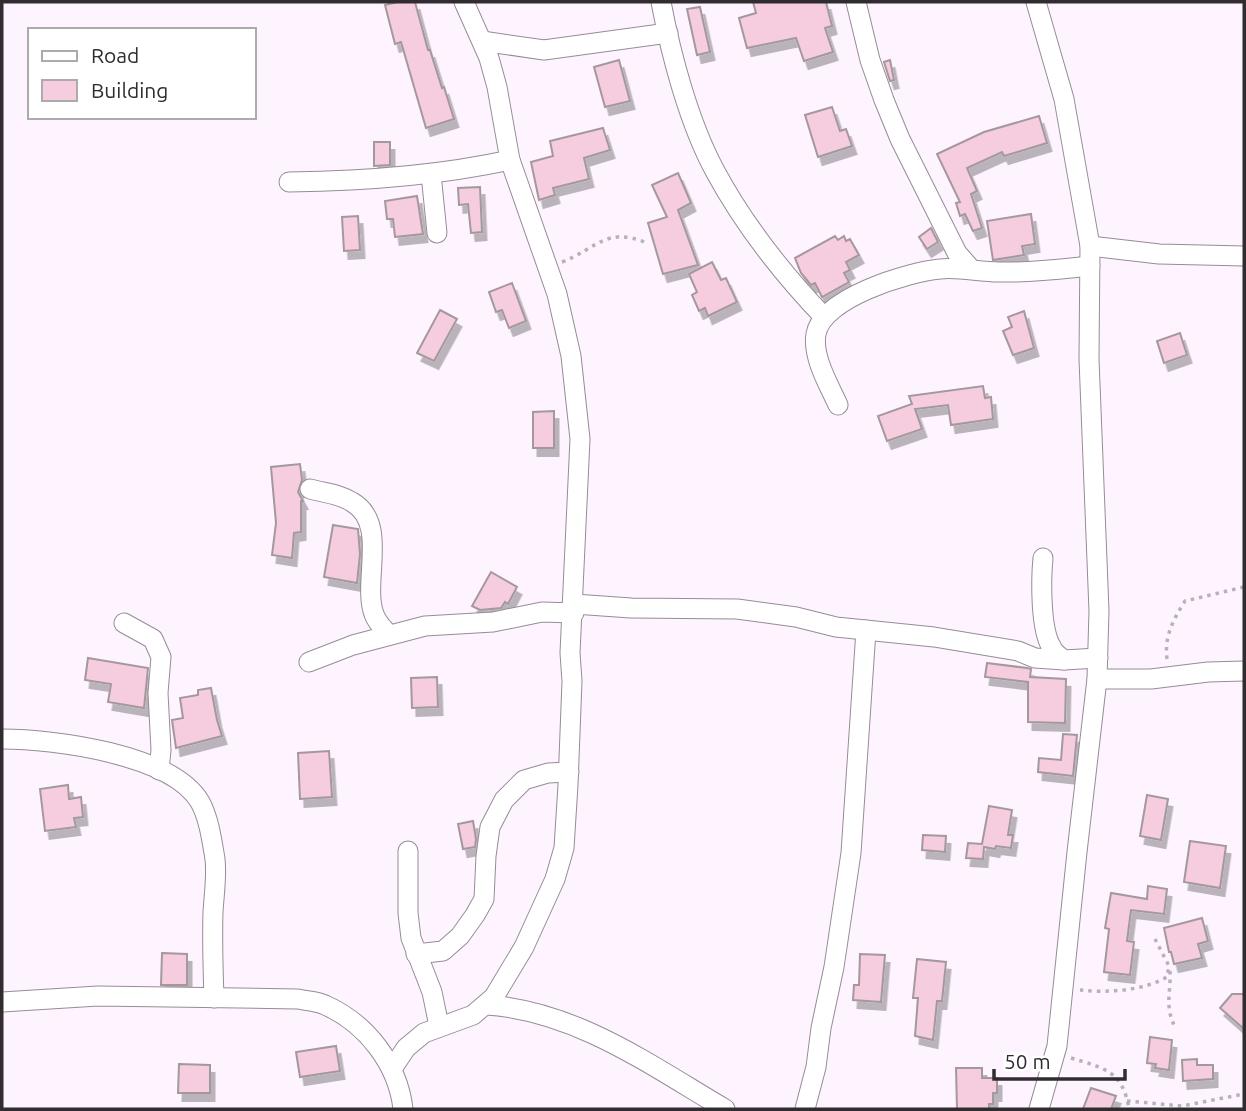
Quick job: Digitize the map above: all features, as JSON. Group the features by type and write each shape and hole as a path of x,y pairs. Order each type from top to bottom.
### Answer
{"street":[{"path":"392,1069 406,1048 424,1033 473,1015 487,1005 524,947 555,879 564,848 580,439 571,356 557,294 510,160 497,87 482,41 464,2"},
{"path":"661,2 686,100 714,169 750,227 824,317"},
{"path":"856,2 870,60 900,139 957,253 971,269"},
{"path":"1036,2 1064,99 1090,246 1089,359 1097,528 1098,658 1055,1054 1039,1109"},
{"path":"482,41 544,50 668,33"},
{"path":"289,182 349,181 431,174 510,160"},
{"path":"431,174 437,233"},
{"path":"1090,246 1159,254 1244,256"},
{"path":"838,405 825,376 817,348 816,332 824,317 847,300 910,273 939,269 999,272 1090,266"},
{"path":"310,489 341,497 360,508 372,540 372,611 378,624 389,635"},
{"path":"1043,558 1041,597 1046,627 1051,647 1064,660"},
{"path":"309,662 353,645 425,626 493,622 573,609 631,608 737,609 866,631 934,637 1018,651 1035,658 1098,658"},
{"path":"124,623 153,639 161,657 158,693 161,750 159,770"},
{"path":"805,1109 816,1067 834,967 851,853 866,631"},
{"path":"1097,680 1244,671"},
{"path":"2,739 94,747 122,755 184,783 200,802 208,825 215,862 212,953 214,998"},
{"path":"416,954 443,951 460,936 475,915 484,899 486,856 491,827 504,800 524,780 548,773 569,772"},
{"path":"408,851 408,913 411,938 432,992 439,1026"},
{"path":"2,1002 98,996 298,999 323,1003 366,1032 392,1069 403,1109"},
{"path":"487,1005 538,1012 590,1031 725,1109"}],"path":[{"path":"548,268 583,254 606,238 624,236 647,243"},
{"path":"1169,677 1167,635 1185,601 1244,586"},
{"path":"1155,939 1169,966 1167,1005 1169,1017 1176,1029"},
{"path":"1063,988 1101,990 1155,984 1167,977 1169,966"},
{"path":"1055,1054 1099,1067 1116,1076 1126,1091 1129,1109"},
{"path":"1127,1101 1182,1106 1244,1094"}],"building":[{"path":"415,2 428,50 454,119 426,128 401,42 395,44 385,5"},
{"path":"753,2 826,2 832,26 825,28 833,52 804,61 796,38 747,48 739,18 756,13"},
{"path":"700,7 710,52 697,55 687,9"},
{"path":"619,60 630,101 605,107 594,67"},
{"path":"890,60 894,80 890,81 884,62"},
{"path":"832,107 840,131 846,129 852,146 818,157 805,115"},
{"path":"1039,116 1047,143 1004,156 1002,152 967,168 977,191 971,194 982,228 973,231 965,214 960,216 956,203 960,202 937,154 984,132"},
{"path":"603,128 610,150 584,158 589,179 553,188 555,195 539,200 531,162 553,156 550,141"},
{"path":"374,142 390,142 390,165 374,166"},
{"path":"678,173 691,203 678,210 698,265 663,274 648,223 667,217 652,185"},
{"path":"480,187 482,232 471,233 468,204 459,205 458,188"},
{"path":"417,196 423,234 395,237 393,219 387,219 385,201"},
{"path":"1031,214 1035,244 1022,246 1024,255 993,260 987,221"},
{"path":"358,216 360,250 344,251 342,217"},
{"path":"931,228 938,242 927,249 919,237"},
{"path":"835,236 838,240 844,236 846,241 850,239 859,255 846,262 850,270 844,273 849,282 822,297 815,283 811,285 801,273 795,258"},
{"path":"712,262 721,280 726,278 737,302 708,316 705,308 699,311 692,295 697,292 689,274"},
{"path":"512,283 526,321 509,328 502,310 496,312 489,292"},
{"path":"440,310 457,319 434,361 417,353"},
{"path":"1024,311 1034,348 1013,355 1003,331 1012,327 1008,317"},
{"path":"1180,333 1187,355 1164,363 1157,341"},
{"path":"983,386 985,398 991,397 993,419 951,425 948,405 915,409 922,429 887,441 878,416 912,404 909,396"},
{"path":"554,411 554,448 533,448 533,412"},
{"path":"300,464 302,480 298,492 303,501 301,532 294,533 292,558 272,555 276,523 271,467"},
{"path":"333,525 358,529 360,554 357,583 324,577"},
{"path":"491,572 517,587 508,604 505,602 501,608 480,610 472,606"},
{"path":"88,658 148,668 144,708 108,702 111,684 85,680"},
{"path":"987,663 1031,669 1030,677 1066,679 1065,723 1028,722 1028,682 985,677"},
{"path":"437,677 438,707 412,708 411,678"},
{"path":"211,688 222,736 176,748 172,720 183,718 180,698 198,695 198,690"},
{"path":"1063,734 1077,735 1073,776 1038,772 1039,758 1061,760"},
{"path":"329,751 332,797 300,799 298,753"},
{"path":"68,785 69,799 81,797 83,817 74,818 76,827 45,831 40,789"},
{"path":"1147,795 1168,799 1161,840 1140,836"},
{"path":"989,806 1012,810 1008,835 1013,835 1011,848 984,847 983,859 966,858 968,843 982,844"},
{"path":"473,821 475,847 463,849 458,824"},
{"path":"923,835 946,836 945,852 922,850"},
{"path":"1190,841 1226,846 1220,888 1184,882"},
{"path":"1148,886 1167,889 1164,914 1131,910 1127,941 1134,942 1130,975 1104,972 1109,929 1105,928 1111,893 1147,899"},
{"path":"1202,918 1208,941 1198,944 1202,958 1174,964 1164,928"},
{"path":"162,953 187,954 187,985 161,985"},
{"path":"860,954 885,955 881,1002 853,1000 854,985 859,985"},
{"path":"917,959 946,962 942,1001 937,1001 933,1040 915,1036 918,998 913,998"},
{"path":"1232,994 1244,994 1244,1029 1220,1008"},
{"path":"1150,1037 1172,1040 1169,1070 1155,1068 1156,1064 1147,1063"},
{"path":"336,1046 340,1071 300,1077 296,1052"},
{"path":"1197,1059 1197,1065 1213,1065 1213,1079 1183,1081 1182,1060"},
{"path":"179,1064 210,1065 210,1093 178,1093"},
{"path":"956,1068 982,1068 982,1078 997,1078 997,1093 993,1093 993,1104 989,1104 989,1109 957,1109"},
{"path":"1091,1088 1116,1096 1111,1109 1083,1109"}]}
